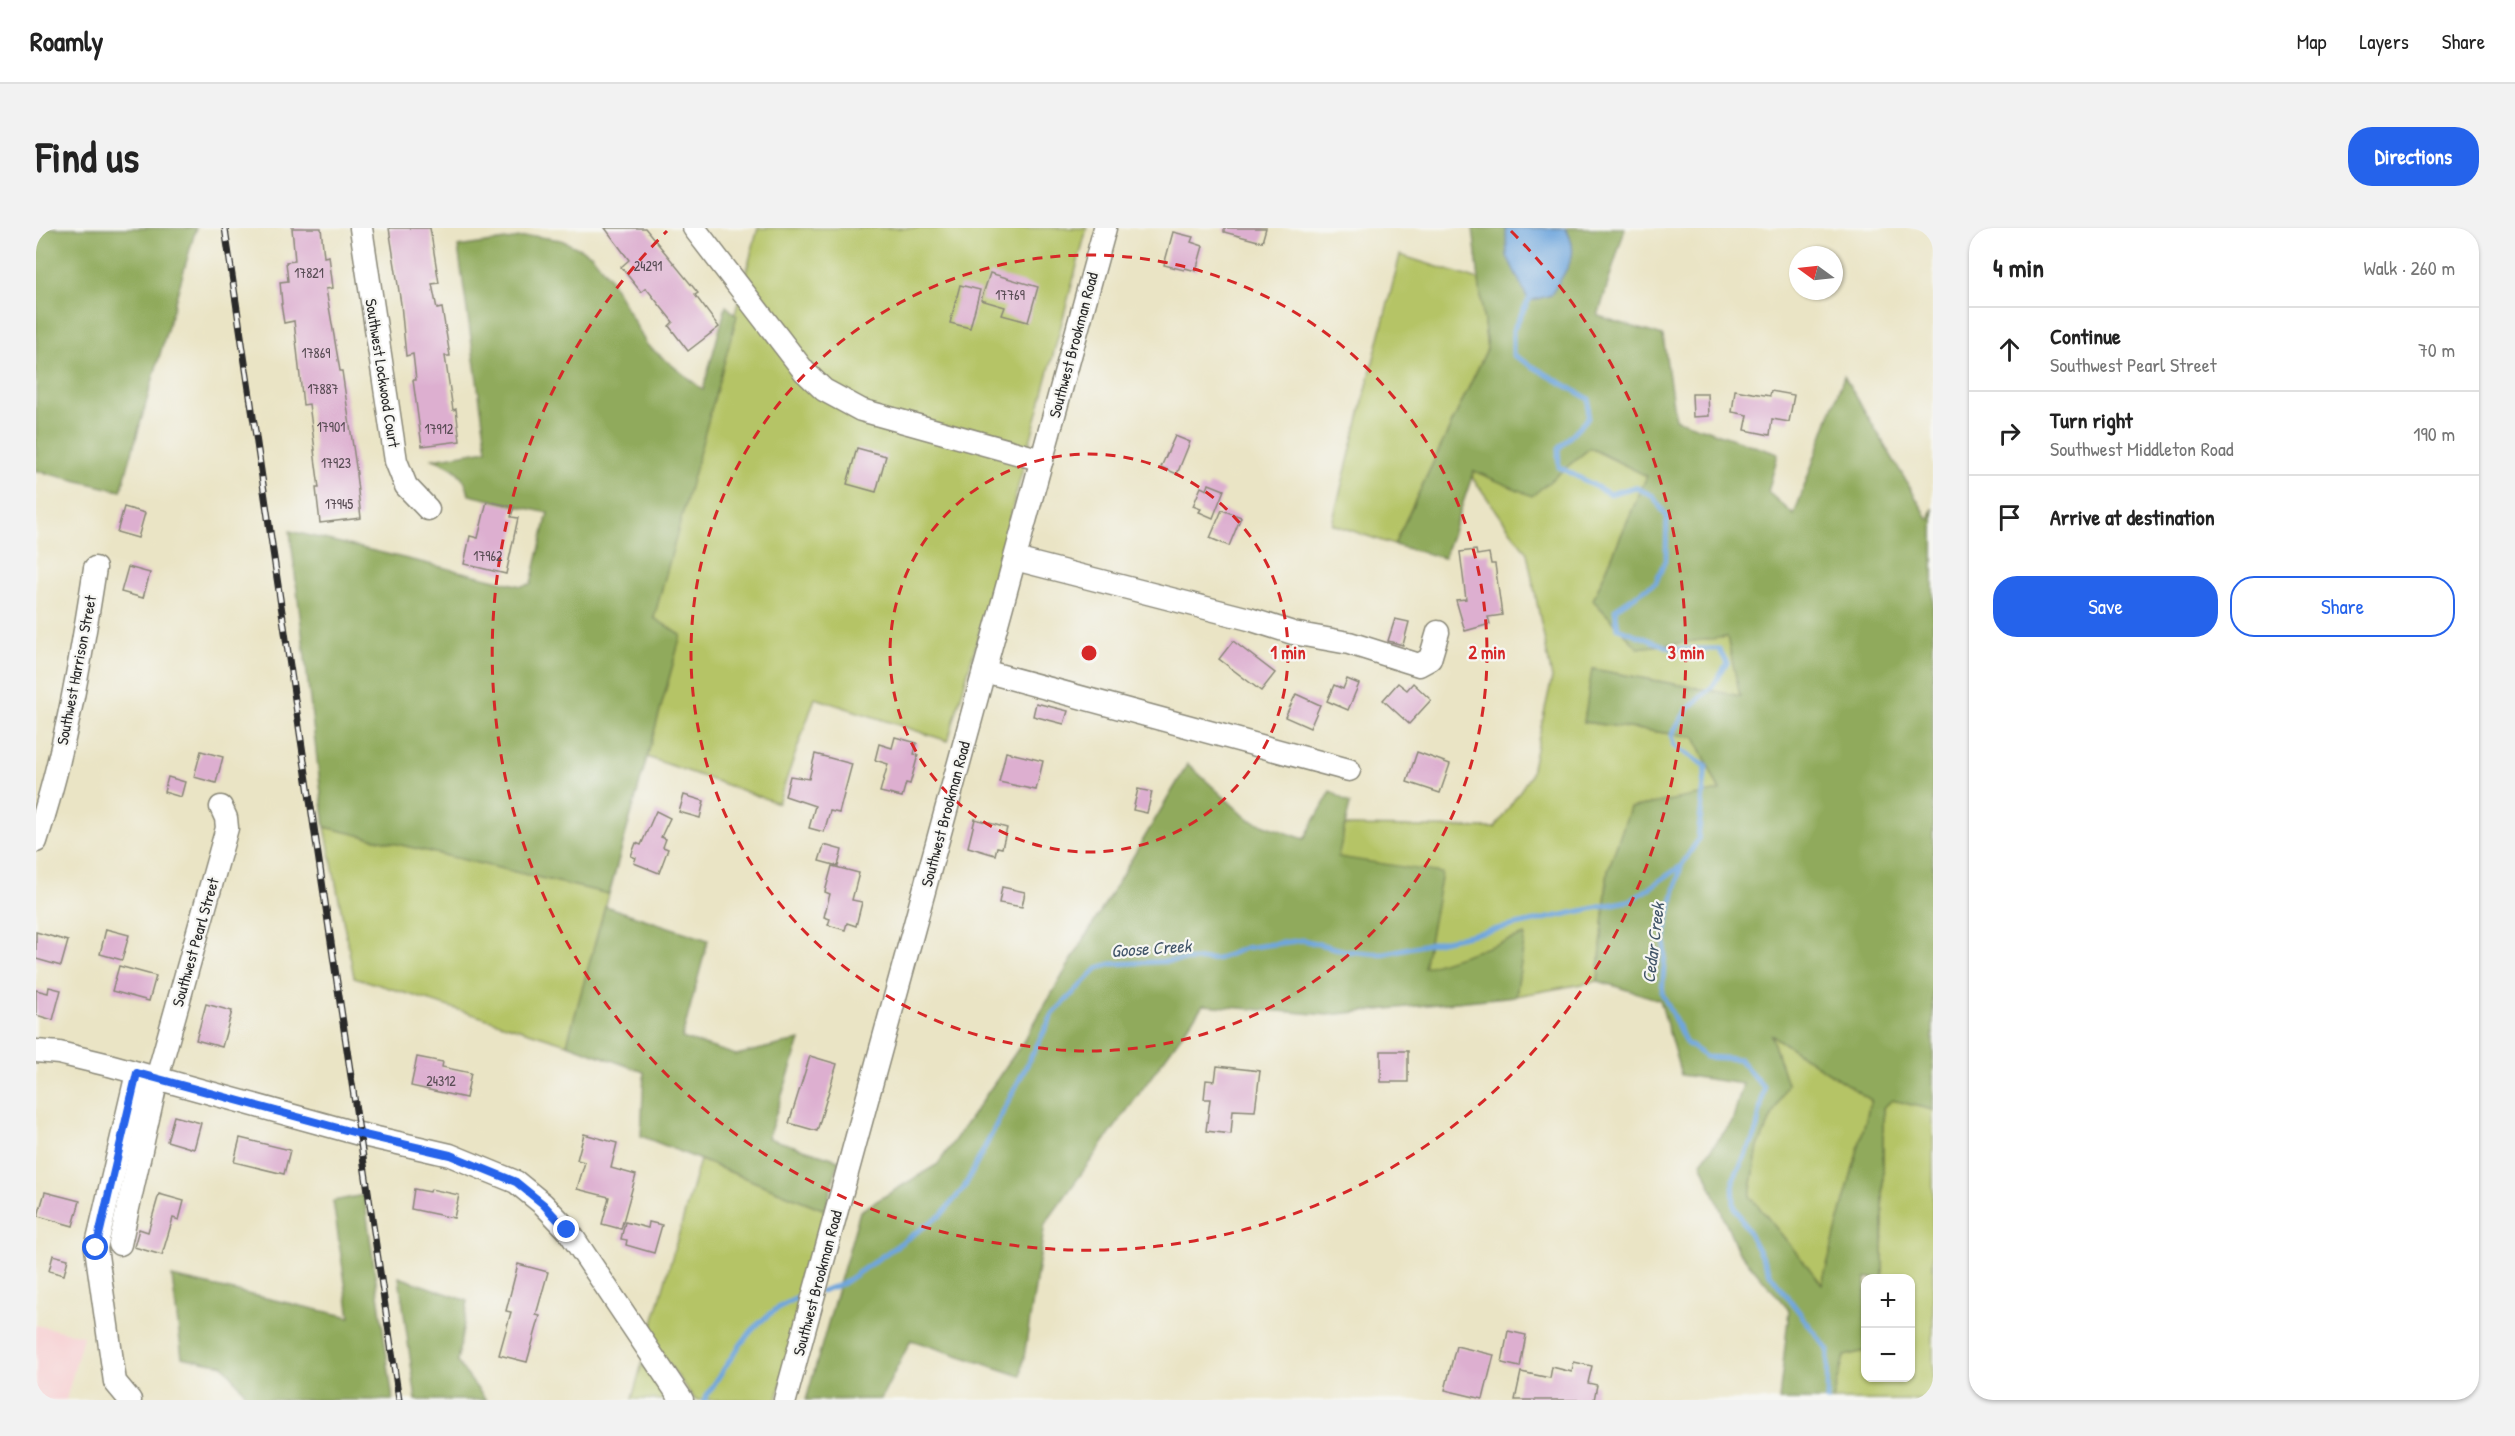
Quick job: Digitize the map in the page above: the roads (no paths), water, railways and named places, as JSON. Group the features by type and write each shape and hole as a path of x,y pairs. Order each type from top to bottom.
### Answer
{"street":[{"name":"Southwest Lockwood Court","path":"361,228 396,461 406,486 428,509"},
{"path":"694,228 804,371 824,390 861,410 1042,460"},
{"name":"Southwest Brookman Road","path":"785,1400 1105,228"},
{"path":"1015,559 1249,619 1293,633 1349,643 1419,665 1430,658 1438,632"},
{"name":"Southwest Harrison Street","path":"36,841 55,773 82,647 95,568"},
{"path":"984,671 1349,770"},
{"name":"Southwest Pearl Street","path":"130,1400 115,1382 96,1248 147,1075 227,828 221,807"},
{"path":"36,1051 59,1053 147,1075 353,1132 450,1155 516,1182 543,1204 567,1230 682,1400"},
{"path":"120,1244 147,1075"}],"water":[{"path":"1506,228 1565,228 1570,238 1572,254 1566,270 1551,295 1529,301 1507,256"}],"waterway":[{"name":"Cedar Creek","path":"1531,296 1513,330 1513,355 1589,399 1588,418 1558,449 1559,467 1610,494 1635,487 1653,496 1667,517 1666,558 1656,582 1615,609 1618,628 1673,649 1719,649 1727,663 1713,686 1686,711 1672,735 1674,746 1706,766 1698,840 1681,866 1667,922 1662,993 1686,1043 1706,1057 1739,1059 1764,1088 1756,1134 1733,1180 1734,1205 1771,1275 1828,1350 1827,1400"},
{"name":"Goose Creek","path":"821,1291 842,1284 941,1215 964,1188 1053,1014 1098,968 1111,964 1217,959 1245,948 1303,940 1346,951 1381,954 1632,900 1681,866"},
{"name":"Goose Creek","path":"704,1400 735,1352 758,1324 772,1312 806,1295"}],"railway":[{"path":"225,228 399,1400"}]}
